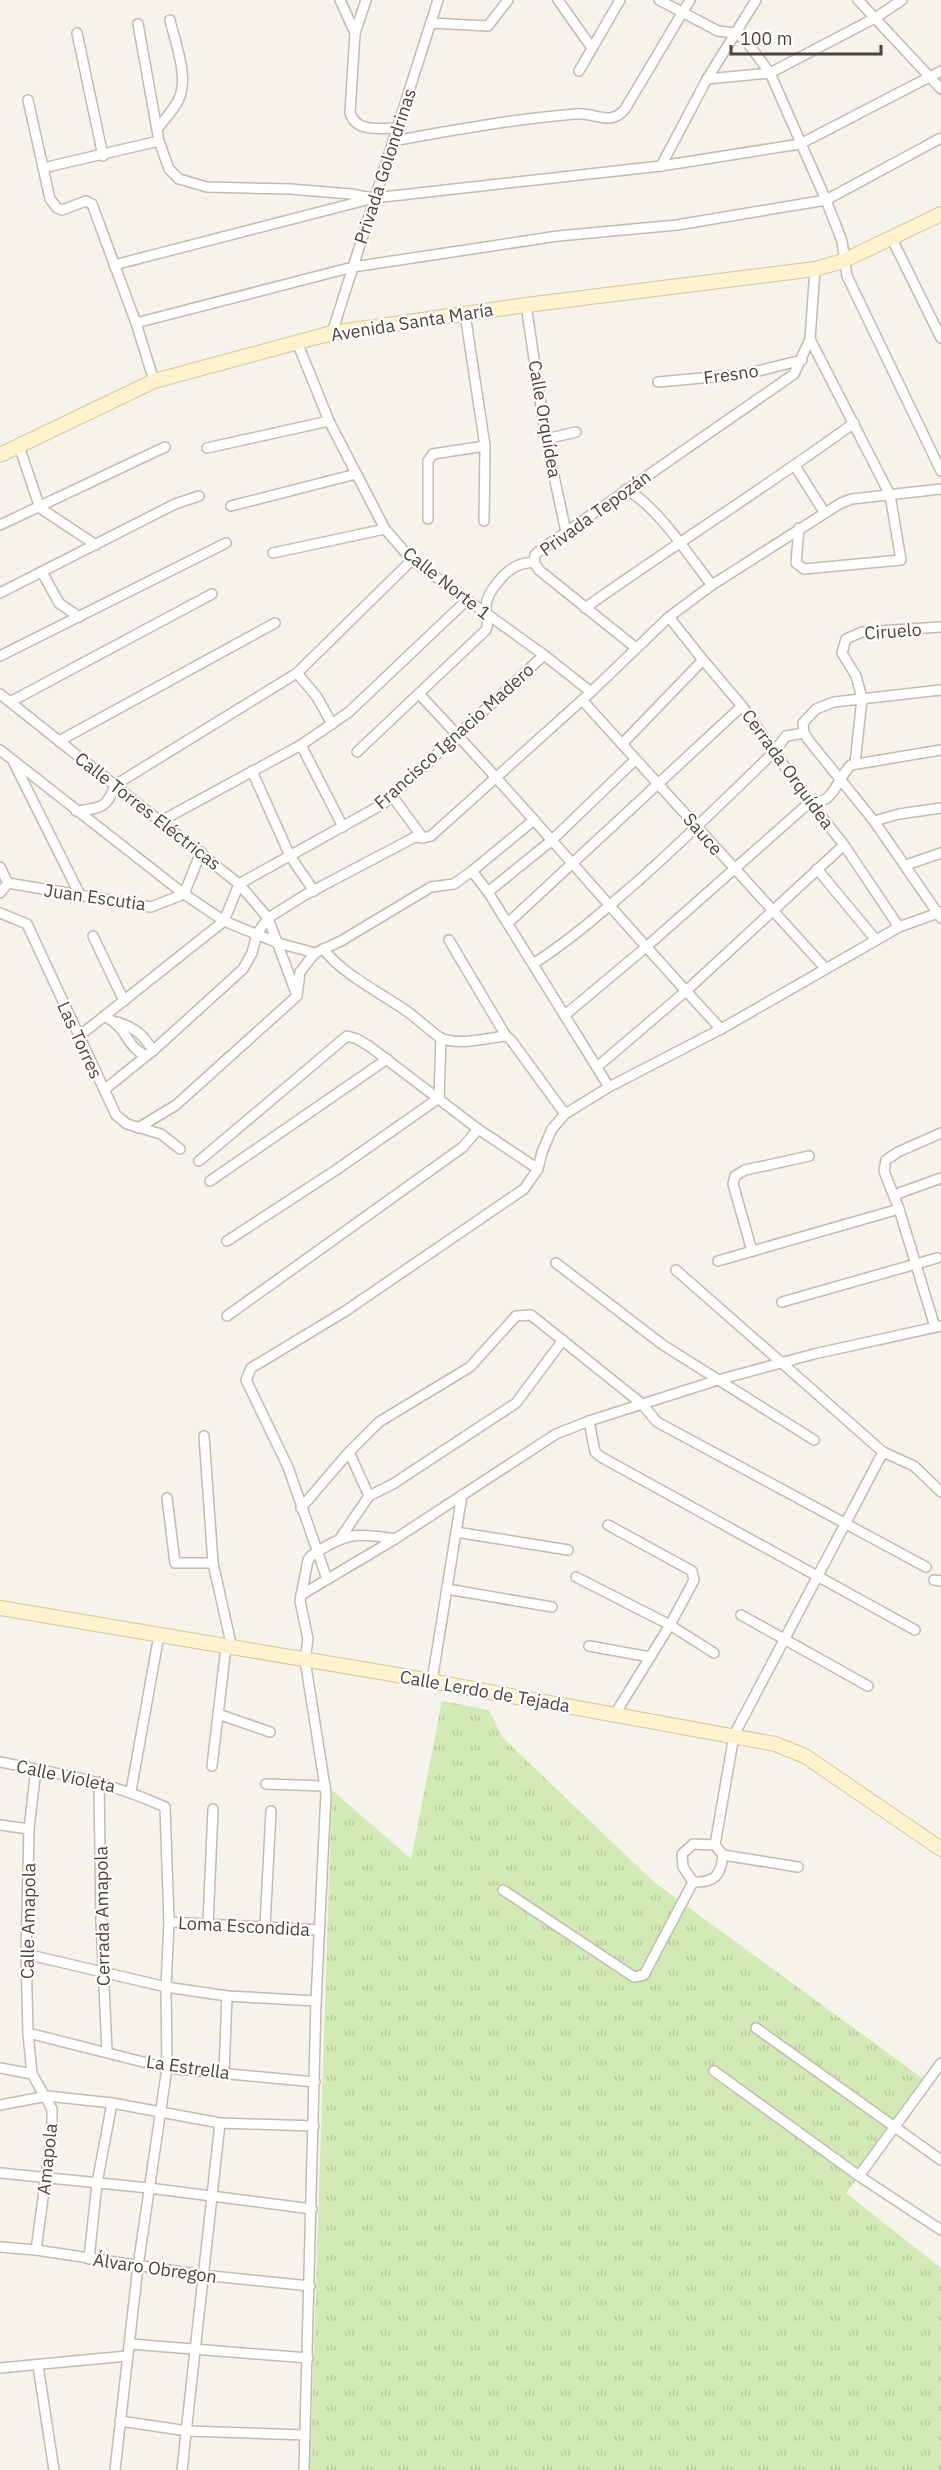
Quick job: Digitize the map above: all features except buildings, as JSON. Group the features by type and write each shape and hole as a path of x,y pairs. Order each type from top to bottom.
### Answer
{"main road":[{"name":"Avenida Santa María","path":"0,455 154,381 332,333 526,305 816,270 843,261 941,214"},
{"name":"Calle Lerdo de Tejada","path":"0,1608 432,1681 775,1744 805,1756 941,1849"}],"street":[{"path":"340,0 356,33"},
{"path":"366,0 356,33 350,112 358,126 397,128"},
{"name":"Privada Golondrinas","path":"332,333 438,0"},
{"path":"431,23 488,26 508,0"},
{"path":"558,0 592,48"},
{"path":"579,71 620,0"},
{"path":"658,0 718,31 736,33 747,42 770,73 842,241 843,261 847,276 941,471"},
{"path":"393,141 489,124 578,114 615,118 625,109 690,0"},
{"path":"661,166 707,79 756,0"},
{"path":"858,0 941,89"},
{"path":"707,79 770,73 875,18 902,0"},
{"path":"158,128 178,100 183,88 183,77 170,20"},
{"path":"138,24 159,141 169,169 179,179 207,187 290,189 374,198"},
{"path":"77,33 103,156"},
{"path":"114,265 374,198 661,166 800,144 941,71"},
{"path":"28,100 50,199 57,208 62,210 86,201 92,204 136,323 154,381"},
{"path":"136,323 353,267 558,236 676,225 826,200 941,138"},
{"path":"43,168 103,156 159,141"},
{"path":"892,239 941,338"},
{"name":"Privada Tepozán","path":"357,752 486,630 488,615 486,603 500,581 519,565 534,562 535,555 566,532 794,374 810,339 816,270"},
{"name":"Calle Orquídea","path":"526,305 546,439 566,532"},
{"path":"465,314 484,446 484,521"},
{"path":"799,528 796,563 804,569 901,560 890,495 810,339"},
{"name":"Calle Norte 1","path":"297,342 329,421 385,529 412,560 544,655 591,692"},
{"name":"Fresno","path":"658,382 746,374 802,360"},
{"path":"207,448 329,421"},
{"path":"585,608 795,466 854,423"},
{"path":"546,439 576,432"},
{"path":"19,446 40,508 96,545"},
{"path":"428,519 428,461 430,456 484,446"},
{"path":"0,525 165,447"},
{"path":"795,466 824,512"},
{"path":"231,506 356,474"},
{"path":"626,489 653,510 712,585"},
{"path":"104,1090 150,1053 243,969 252,953 257,934 268,918 415,837 431,836 591,692 669,617 712,585 824,512 852,499 941,489"},
{"path":"0,593 175,504 199,496"},
{"path":"273,553 385,529"},
{"path":"0,656 226,543"},
{"path":"76,811 98,808 110,801 115,785 297,673 412,560"},
{"path":"534,562 539,570 636,648"},
{"path":"42,572 59,603 79,617"},
{"path":"10,702 212,594"},
{"path":"161,821 301,745 349,712 467,600"},
{"name":"Cerrada Orquídea","path":"669,617 742,705 810,802 844,845 899,927"},
{"path":"59,741 275,623"},
{"name":"Ciruelo","path":"862,698 856,676 842,653 846,639 862,632 941,627"},
{"name":"Francisco Ignacio Madero","path":"239,884 383,804 544,655"},
{"path":"622,744 703,660"},
{"path":"297,673 317,697 332,724"},
{"path":"327,1579 288,1467 246,1380 251,1368 344,1312 524,1189 538,1169 542,1152 552,1129 565,1114 609,1087 721,1029 899,927 940,914 874,821 804,733 803,723 816,710 834,702 941,690"},
{"name":"Calle Torres Eléctricas","path":"0,694 239,884 268,918 297,996"},
{"path":"419,694 496,776 645,948 721,1029"},
{"path":"855,764 862,698"},
{"name":"Sauce","path":"582,700 825,968"},
{"path":"508,923 742,705"},
{"path":"533,964 559,947 609,906 697,828 775,751 786,736 804,733"},
{"path":"301,745 343,827"},
{"path":"0,750 184,894 224,921 278,943 319,951 441,1038 459,1040 506,1036"},
{"path":"565,1015 645,948 810,802 827,799 835,792 847,768 855,764 941,750"},
{"path":"13,760 81,897"},
{"path":"488,892 551,841 635,760"},
{"path":"252,771 290,856 314,891"},
{"path":"392,796 423,838"},
{"path":"874,821 899,814 941,808"},
{"path":"138,1128 176,1105 297,996 300,972 319,951 431,887 454,884 534,820"},
{"path":"597,1067 686,991 771,910 844,845"},
{"path":"184,894 201,852"},
{"path":"906,866 941,853"},
{"path":"0,867 8,883 0,893"},
{"path":"817,869 876,940"},
{"path":"472,871 508,923 609,1087"},
{"name":"Juan Escutia","path":"8,883 151,907 184,894"},
{"path":"78,1037 224,921 239,884"},
{"name":"Las Torres","path":"0,913 27,924 116,1115 127,1125 161,1134 180,1149"},
{"path":"93,936 124,1001"},
{"path":"449,940 506,1036 518,1048 565,1114"},
{"path":"104,1016 134,1027 145,1036 150,1053"},
{"path":"114,1021 121,1027 132,1047 150,1053"},
{"path":"199,1161 347,1036 357,1039 387,1059 478,1130 538,1169"},
{"path":"439,1098 441,1038"},
{"path":"210,1181 387,1059"},
{"path":"227,1241 336,1170 439,1098"},
{"path":"227,1316 463,1148 478,1130"},
{"path":"301,1595 395,1539 556,1434 589,1421 718,1380 938,1326 884,1171 886,1160 898,1152 941,1133"},
{"path":"752,1251 733,1184 735,1176 745,1170 809,1156"},
{"path":"894,1195 941,1178"},
{"path":"718,1261 899,1209"},
{"path":"782,1302 937,1258"},
{"path":"556,1263 663,1345 814,1440"},
{"path":"676,1270 883,1452 914,1466 941,1492"},
{"path":"301,1508 349,1452 379,1422 470,1367 516,1316 531,1315 642,1404 657,1422 926,1567"},
{"path":"341,1537 369,1496 393,1485 516,1403 563,1340"},
{"path":"589,1421 595,1452 601,1457 915,1630"},
{"path":"204,1436 213,1563 229,1647 218,1714 213,1766"},
{"path":"349,1452 369,1496"},
{"path":"693,1882 706,1883 714,1880 722,1869 723,1856 715,1845 734,1735 844,1522 883,1452"},
{"path":"432,1681 462,1495"},
{"path":"167,1498 175,1563 213,1563"},
{"path":"608,1525 692,1571 694,1580 670,1625 615,1714"},
{"path":"456,1533 568,1550"},
{"path":"304,2470 316,2001 325,1786 305,1660 308,1639 301,1595 306,1565 311,1556 341,1537 359,1534 395,1539"},
{"path":"576,1577 670,1625 714,1653"},
{"path":"447,1589 552,1607"},
{"path":"741,1616 868,1686"},
{"path":"131,1791 159,1635"},
{"path":"589,1646 650,1657"},
{"path":"218,1714 270,1732"},
{"name":"Calle Violeta","path":"0,1762 99,1782 131,1791 165,1807 169,1923"},
{"name":"Calle Amapola","path":"32,2074 28,2033 26,1954 28,1830 36,1769"},
{"name":"Cerrada Amapola","path":"99,1782 102,1972 106,2051"},
{"path":"266,1784 325,1786"},
{"path":"208,1924 213,1809"},
{"path":"265,1926 271,1811"},
{"path":"0,1825 28,1830"},
{"path":"693,1882 683,1867 682,1854 693,1844 715,1845"},
{"path":"723,1856 798,1866"},
{"path":"502,1890 634,1977 644,1974 693,1882"},
{"path":"115,2470 138,2266 168,2068 166,1987 169,1923"},
{"name":"Loma Escondida","path":"169,1923 319,1930"},
{"path":"26,1954 166,1987 226,1996 316,2001"},
{"path":"224,2073 226,1996"},
{"path":"756,2028 941,2160"},
{"name":"La Estrella","path":"28,2033 168,2068 315,2082"},
{"path":"859,2176 941,2063"},
{"path":"0,2068 32,2074"},
{"path":"714,2071 859,2176 941,2230"},
{"name":"Amapola","path":"32,2074 47,2096 52,2109 36,2250"},
{"path":"931,2077 941,2084"},
{"path":"0,2105 47,2096 112,2103 220,2123 314,2126"},
{"path":"88,2259 97,2183 112,2103"},
{"path":"183,2470 220,2123"},
{"path":"0,2173 149,2188 312,2209"},
{"name":"Álvaro Obregon","path":"0,2247 36,2250 202,2275 310,2286"},
{"path":"130,2344 308,2358"},
{"path":"0,2368 127,2356"},
{"path":"38,2366 54,2470"},
{"path":"120,2421 188,2431 305,2435"}],"green space":[{"path":"442,1701 489,1710 502,1737 655,1883 929,2083 846,2193 941,2268 941,2470 310,2470 332,1790 411,1859"}]}
